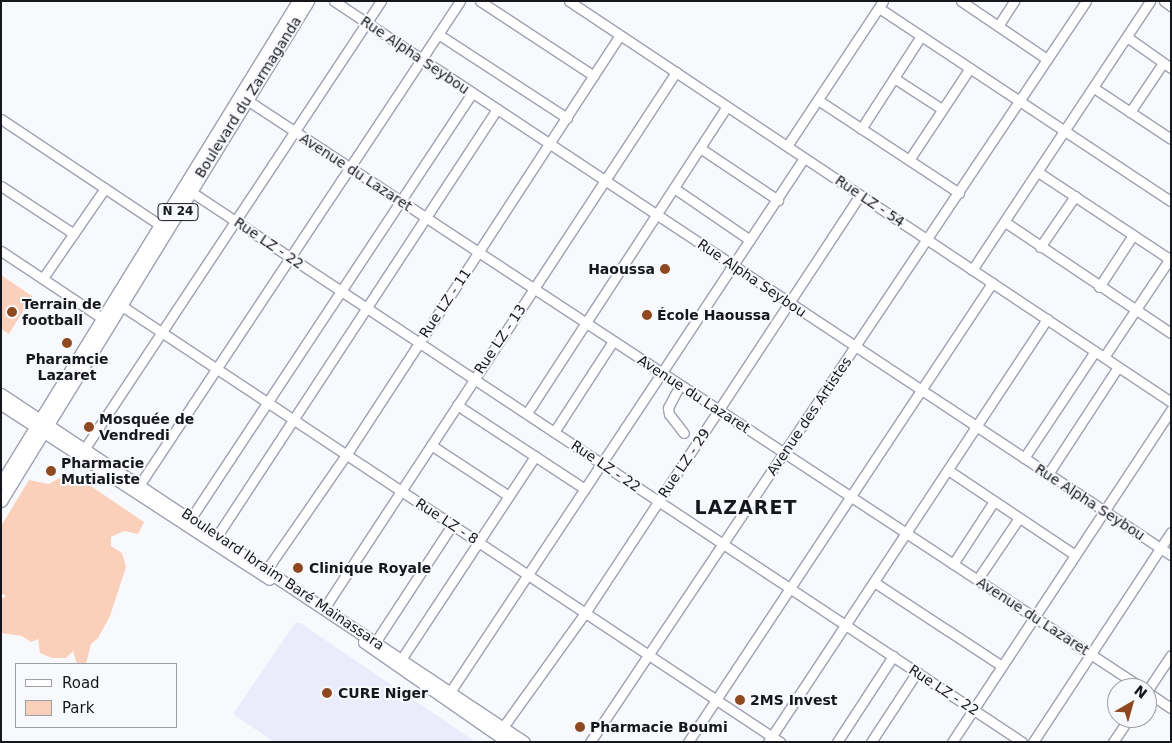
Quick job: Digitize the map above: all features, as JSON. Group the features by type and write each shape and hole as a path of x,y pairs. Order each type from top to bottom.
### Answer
{"main road":[{"name":"Boulevard du Zarmaganda","path":"1,483 28,437 42,425 50,402 102,318 118,303 160,225 298,1"},
{"name":"Boulevard du Zarmaganda","path":"1,501 42,425 190,192 308,1"},
{"path":"1,394 21,412 28,437"},
{"path":"21,412 50,402"},
{"path":"1,404 21,412 42,425"},
{"name":"Boulevard Ibraim Baré Maïnassara","path":"42,425 85,448 402,658 450,692 503,737"},
{"name":"Boulevard Ibraim Baré Maïnassara","path":"42,425 503,737 524,742"}],"street":[{"name":"Rue Alpha Seybou","path":"334,1 1171,555"},
{"path":"85,448 160,330 236,220 381,1"},
{"path":"140,484 460,1"},
{"path":"480,1 594,76"},
{"name":"Rue LZ - 54","path":"569,1 1171,402"},
{"path":"961,1 1047,59"},
{"path":"998,26 1014,1"},
{"name":"Avenue des Artistes","path":"590,742 1086,1"},
{"path":"972,270 1150,1"},
{"path":"1164,1 1171,6"},
{"path":"787,146 881,5 921,36 1066,129 1171,201"},
{"path":"438,34 566,118"},
{"name":"Rue LZ - 11","path":"266,568 346,455 620,35"},
{"path":"861,129 921,36"},
{"path":"1127,37 1167,65 1130,112"},
{"path":"909,160 970,68"},
{"name":"Rue LZ - 13","path":"325,606 676,72"},
{"path":"894,78 942,109"},
{"path":"1094,88 1171,139"},
{"path":"191,518 472,93"},
{"name":"Avenue du Lazaret","path":"247,100 1127,678"},
{"path":"818,100 959,193"},
{"path":"527,413 727,106"},
{"path":"217,536 497,109"},
{"path":"1,119 160,225"},
{"path":"700,148 778,200"},
{"path":"450,692 603,464 660,372 778,200 804,158"},
{"path":"1038,172 1170,258 1104,357"},
{"path":"1,186 74,234"},
{"path":"43,278 105,188"},
{"path":"674,188 750,240"},
{"name":"Rue LZ - 22","path":"190,192 367,306 721,544 1022,742"},
{"name":"Rue LZ - 29","path":"503,737 860,195"},
{"path":"1040,247 1075,196"},
{"path":"1005,222 1099,287 1171,333"},
{"path":"1099,287 1133,235"},
{"path":"1,251 102,318"},
{"path":"688,742 992,283"},
{"name":"Rue LZ - 8","path":"118,303 717,700 770,739 780,742"},
{"path":"770,739 1047,319"},
{"path":"554,432 613,341"},
{"path":"1024,458 1095,351"},
{"path":"1048,474 1118,367"},
{"path":"680,385 668,408 669,414 684,433"},
{"path":"458,405 585,490"},
{"path":"952,742 1171,410"},
{"path":"431,445 509,496"},
{"path":"402,658 535,456"},
{"path":"948,470 1075,555"},
{"path":"953,564 994,501"},
{"path":"977,580 1019,518"},
{"path":"376,641 452,525"},
{"path":"1033,742 1171,532"},
{"path":"874,582 1002,666"},
{"path":"1156,678 1171,655"},
{"path":"836,742 893,656"},
{"path":"871,742 916,672"},
{"path":"1157,698 1171,708"},
{"path":"1117,740 1124,728"}],"shaded area":[{"name":"CURE Niger","path":"295,623 300,623 476,742 274,742 233,714"}],"green space":[{"name":"Terrain de football","path":"1,275 32,296 9,334 1,329"},
{"path":"70,472 144,522 138,534 124,531 111,537 111,546 122,553 126,567 110,616 98,638 91,644 86,663 77,663 73,651 66,658 52,658 40,653 38,639 31,642 22,636 1,633 1,600 6,596 1,593 1,526 29,480 49,484"}],"place":[{"name":"Haoussa","path":"665,269"},
{"name":"Terrain de football","path":"12,312"},
{"name":"École Haoussa","path":"647,315"},
{"name":"Pharamcie Lazaret","path":"67,343"},
{"name":"Mosquée de Vendredi","path":"89,427"},
{"name":"Pharmacie Mutialiste","path":"51,471"},
{"name":"Clinique Royale","path":"298,568"},
{"name":"CURE Niger","path":"327,693"},
{"name":"2MS Invest","path":"740,700"},
{"name":"Pharmacie Boumi","path":"580,727"}],"district":[{"name":"LAZARET","path":"746,508"}]}
